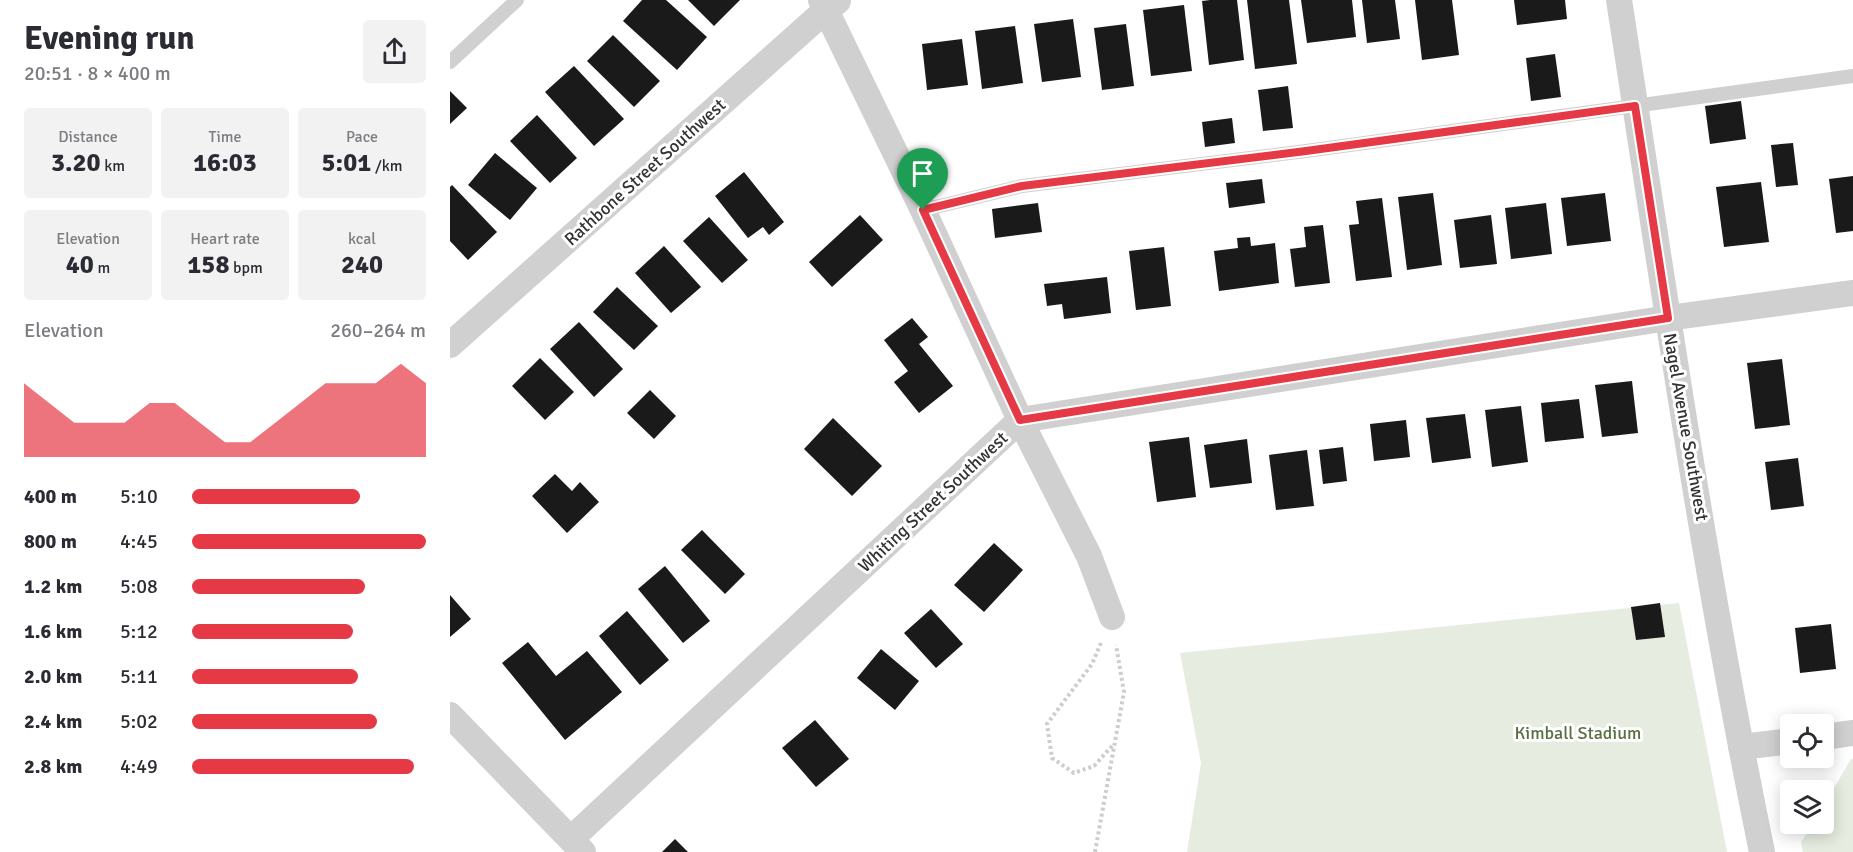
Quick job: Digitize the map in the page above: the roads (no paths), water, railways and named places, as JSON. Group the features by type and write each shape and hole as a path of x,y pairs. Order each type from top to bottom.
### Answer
{"street":[{"name":"Nagel Avenue Southwest","path":"1619,0 1668,318 1741,747 1762,852"},
{"path":"829,3 1020,420 1089,556 1112,618"},
{"name":"Rathbone Street Southwest","path":"450,345 829,3"},
{"name":"Whiting Street Southwest","path":"577,845 1020,420 1668,318 1853,293"},
{"path":"450,716 577,845"},
{"path":"1834,736 1853,733"},
{"path":"1741,747 1780,742"}],"lane":[{"path":"450,62 517,0"},
{"path":"923,210 1022,186 1306,151 1853,76"}],"park label":[{"name":"Kimball Stadium","path":"1578,733"}]}
